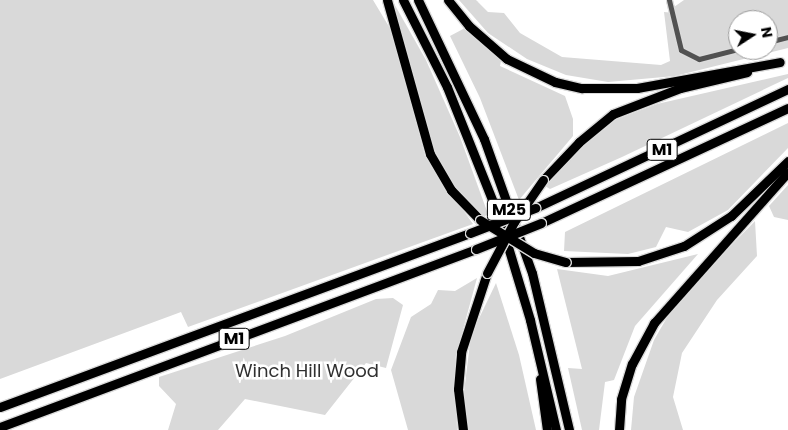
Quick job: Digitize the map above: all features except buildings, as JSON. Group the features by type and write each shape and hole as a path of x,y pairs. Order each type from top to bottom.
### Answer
{"highway":[{"path":"386,0 430,154 452,190 480,220 534,253 566,262 638,261 684,246 732,216 788,162"},
{"name":"M25","path":"403,0 475,154 499,217 539,354 556,430"},
{"name":"M25","path":"418,0 484,139 529,264 569,430"},
{"path":"448,0 469,26 507,59 555,82 582,88 637,88 784,61"},
{"path":"463,430 458,389 461,352 487,273 503,240 543,180 586,135 630,106 784,61"},
{"name":"M1","path":"0,406 535,208 788,89"},
{"name":"M1","path":"0,427 541,223 788,108"},
{"path":"619,430 621,399 632,364 654,323 788,172"},
{"name":"M25","path":"539,354 547,430"}],"street":[{"path":"669,0 681,50 699,59 728,52"}],"green space":[{"path":"0,0 373,0 391,30 425,156 473,224 188,327 181,312 0,379"},
{"path":"392,0 426,60 460,137 488,214 484,217 454,185 431,144"},
{"path":"459,0 476,0 488,12 504,13 520,33 562,57 661,65 670,61 664,12 675,13 674,7 684,0 788,0 788,48 778,50 778,10 728,10 728,60 740,60 675,76 608,82 566,75 527,59 488,33"},
{"path":"465,28 501,61 500,66 565,96 573,119 573,136 519,200 480,98 450,36"},
{"path":"788,74 788,78 622,157 550,189 545,186 588,139 612,121 657,104"},
{"path":"788,123 788,148 728,210 688,232 666,227 656,247 628,254 564,251 565,232"},
{"path":"788,185 788,220 774,217 769,206"},
{"path":"755,221 757,256 717,300 682,353 673,397 683,430 631,430 634,397 654,340 676,302"},
{"path":"698,254 635,326 614,380 605,382 599,430 582,430 568,368 582,369 557,269 608,276"},
{"path":"477,278 455,359 457,430 408,430 391,370 411,317 431,304 438,290 455,291"},
{"path":"496,283 519,355 536,430 469,430 464,392 471,335"},
{"name":"Winch Hill Wood","path":"393,298 403,305 386,368 366,363 325,415 245,399 218,430 168,430 176,404 159,386 159,377 285,336 376,299"}]}
